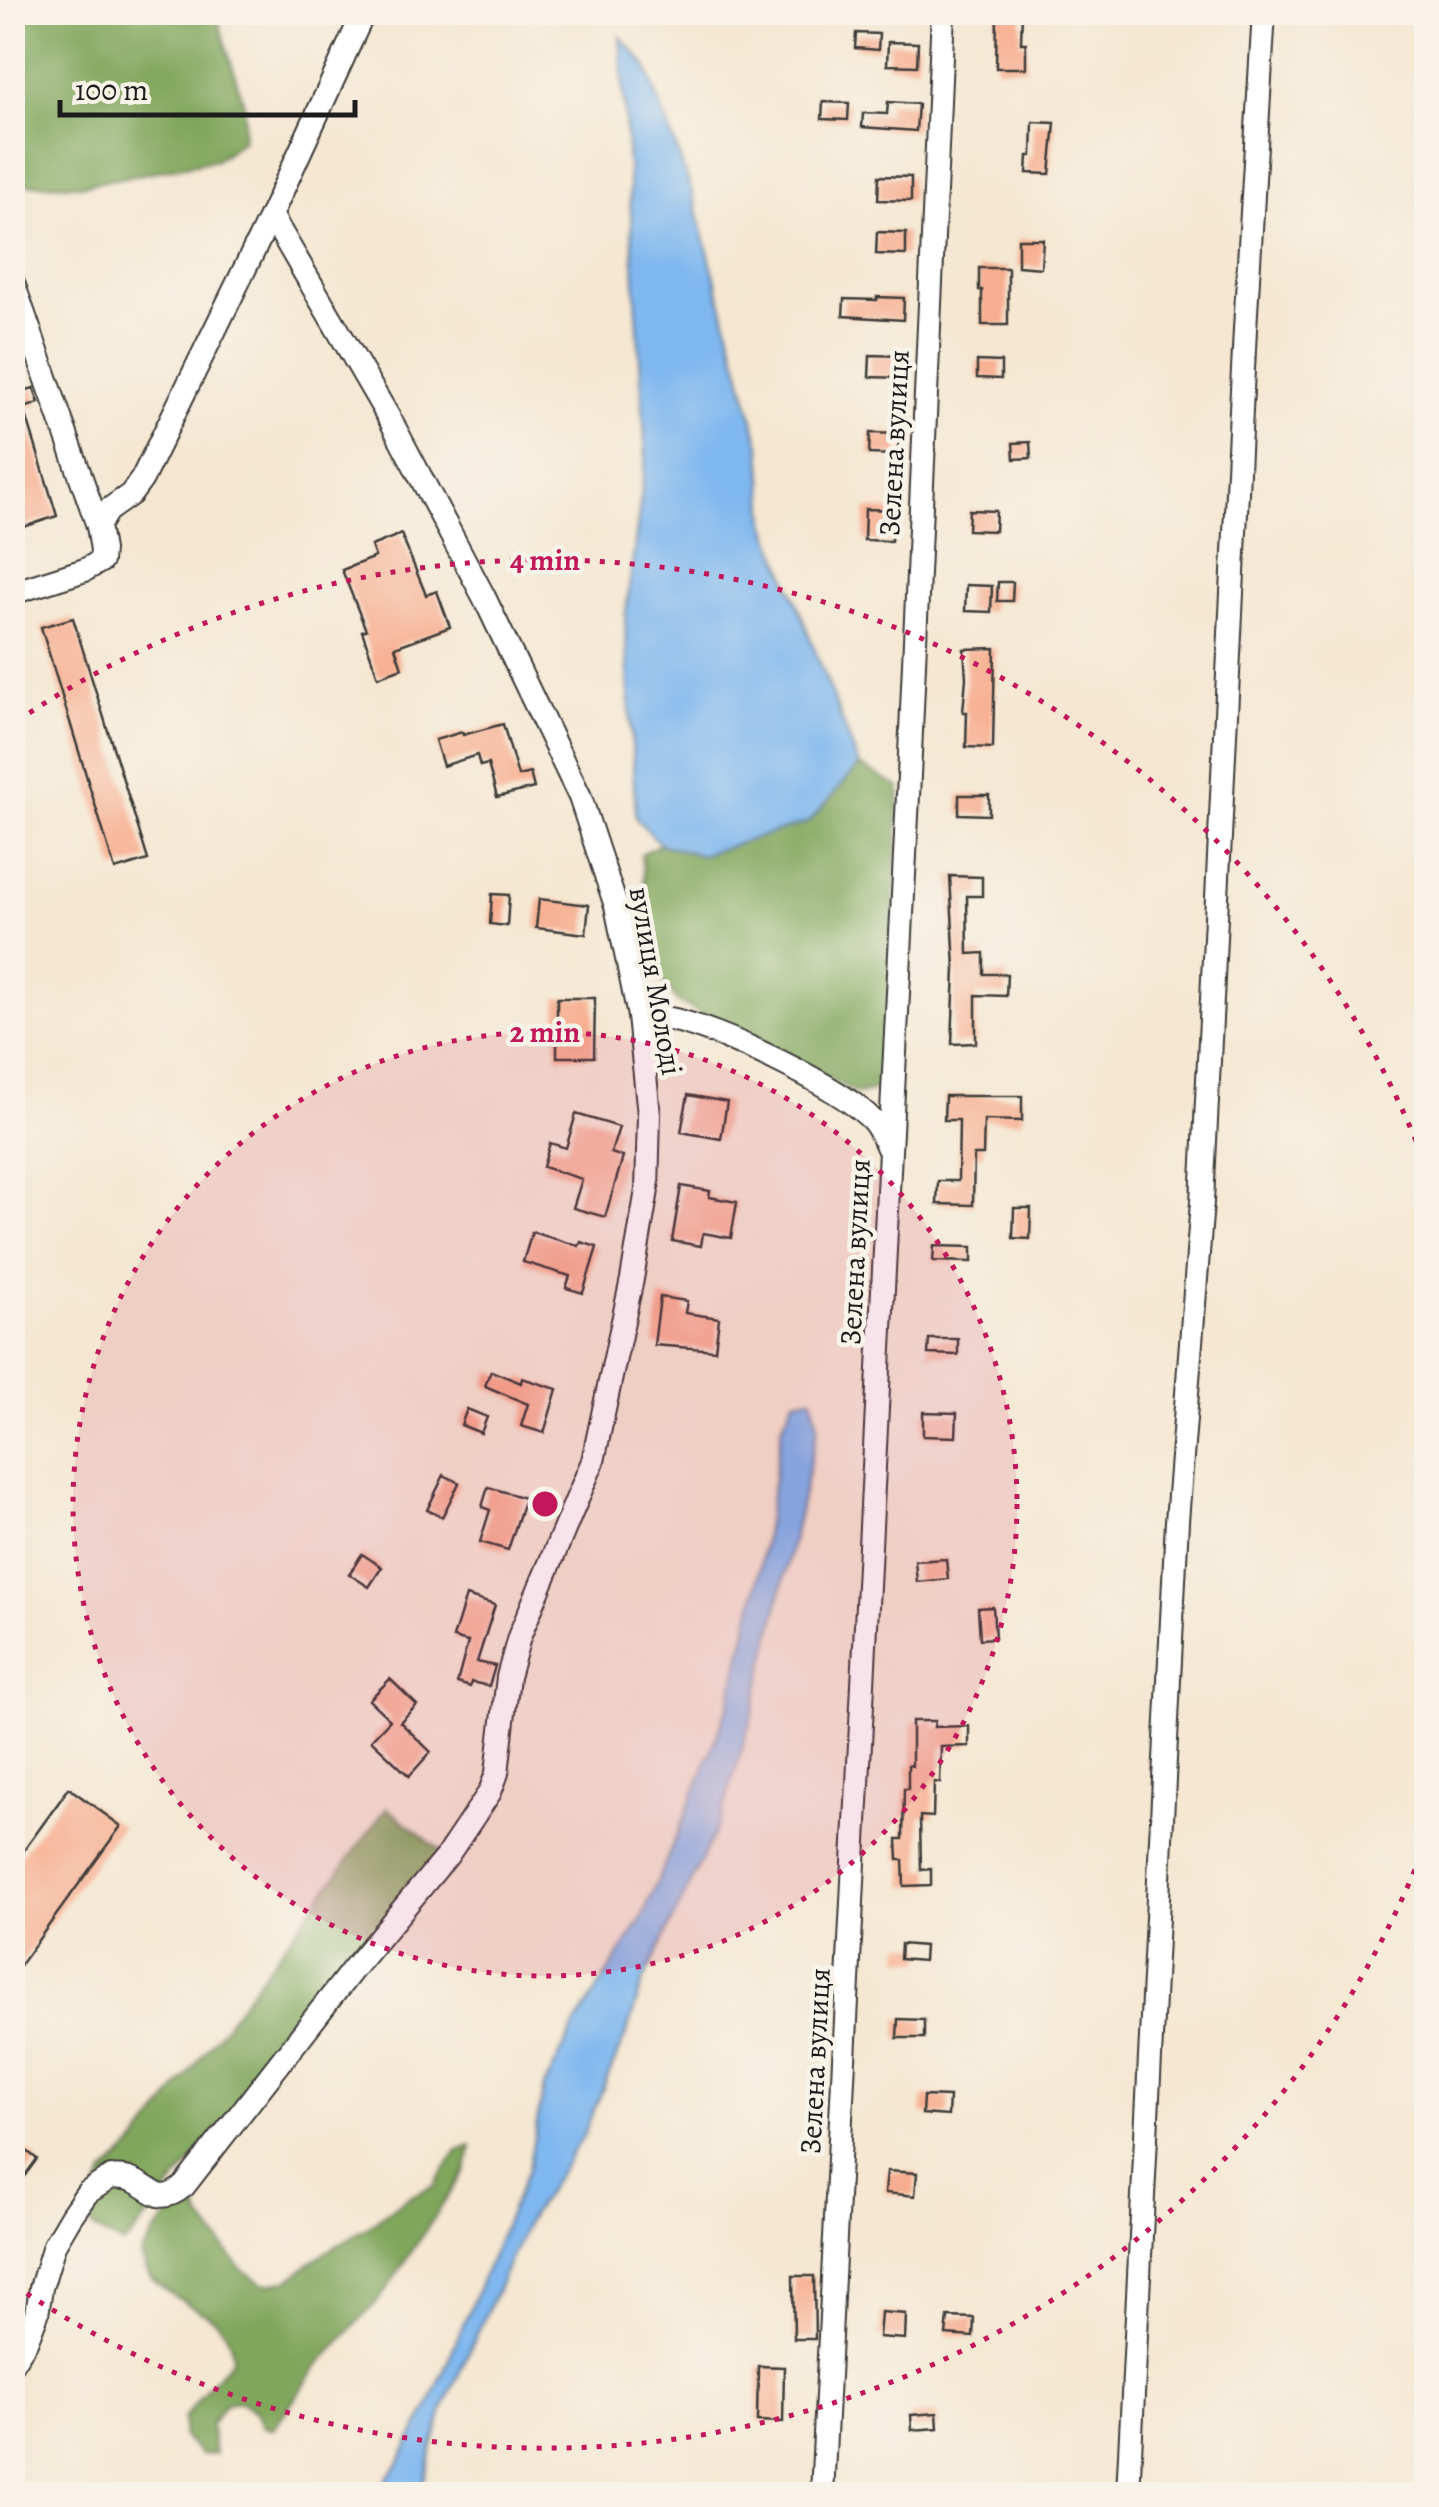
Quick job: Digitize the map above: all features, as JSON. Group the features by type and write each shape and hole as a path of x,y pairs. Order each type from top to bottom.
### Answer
{"street":[{"path":"98,526 107,511 142,479 271,215 364,12"},
{"name":"Зелена вулиця","path":"822,2494 943,12"},
{"path":"1128,2494 1176,1521 1204,1164 1264,12"},
{"name":"вулиця Молоді","path":"12,2363 37,2314 54,2245 87,2194 111,2177 131,2180 157,2196 173,2195 184,2186 353,1969 447,1856 490,1792 497,1773 508,1677 519,1637 593,1460 647,1190 649,1116 639,1016 616,906 580,797 484,597 392,423 271,215"},
{"path":"12,280 98,526 102,550 101,561 84,570 12,593"},
{"path":"639,1016 703,1028 796,1070 874,1122 890,1152"}],"green space":[{"path":"13,12 216,13 245,108 243,140 216,160 83,185 13,184"},
{"path":"859,765 900,788 885,1073 875,1090 857,1094 678,1002 662,981 645,933 641,854 660,844 701,855 809,822"},
{"path":"387,1808 442,1852 131,2238 123,2245 96,2230 82,2217 105,2174 136,2144"},
{"path":"472,2146 465,2171 382,2296 317,2367 273,2429 263,2427 256,2413 240,2401 226,2403 210,2425 215,2454 200,2455 183,2437 184,2418 233,2359 230,2343 218,2322 151,2278 141,2255 185,2195 190,2192 201,2217 240,2268 264,2284 288,2281 405,2199 434,2186 457,2151"}],"water":[{"path":"620,36 646,66 692,192 761,449 766,523 859,765 809,822 700,855 660,844 636,818 625,620 646,458"},
{"path":"812,1397 818,1427 755,1706 720,1821 643,1982 627,2032 583,2136 528,2220 444,2407 420,2494 376,2494 427,2411 528,2169 544,2087 575,2026 642,1918 699,1782 730,1701 757,1586 782,1427 794,1400"}],"building":[{"path":"997,12 1022,12 1021,43 1026,43 1026,68 996,68"},
{"path":"856,33 879,34 878,50 855,48"},
{"path":"888,42 918,43 917,66 887,65"},
{"path":"823,102 849,103 848,120 822,119"},
{"path":"888,102 918,104 916,131 862,127 863,113 887,114"},
{"path":"1033,122 1055,123 1050,174 1027,173"},
{"path":"879,176 911,177 911,201 878,200"},
{"path":"877,232 906,233 906,255 876,254"},
{"path":"1018,239 1043,239 1041,268 1018,266"},
{"path":"979,268 1008,268 1008,325 982,325"},
{"path":"904,298 903,320 843,316 844,299"},
{"path":"870,355 903,356 903,378 869,377"},
{"path":"977,361 1001,362 1001,379 977,378"},
{"path":"16,383 19,392 34,388 39,403 24,408 57,516 24,527 12,489 12,384"},
{"path":"870,433 899,434 898,455 869,454"},
{"path":"1030,442 1031,458 1014,459 1013,443"},
{"path":"865,509 892,510 891,541 864,540"},
{"path":"969,510 996,511 995,531 968,530"},
{"path":"401,534 426,595 437,591 450,627 395,647 402,668 378,677 362,631 366,630 342,570 375,557 371,546"},
{"path":"998,582 1013,582 1012,601 997,601"},
{"path":"966,585 992,586 991,612 965,611"},
{"path":"73,618 148,860 115,870 41,627"},
{"path":"995,648 993,748 966,747 964,649"},
{"path":"503,724 518,776 530,773 534,788 497,797 488,764 480,766 477,755 443,766 435,740"},
{"path":"959,795 989,795 989,815 959,814"},
{"path":"950,876 982,877 982,896 967,896 968,954 984,953 984,974 1007,974 1006,996 976,995 976,1043 952,1044 955,968"},
{"path":"492,894 509,895 507,926 490,924"},
{"path":"539,899 589,905 586,934 536,928"},
{"path":"557,998 595,998 594,1057 557,1057"},
{"path":"688,1095 727,1102 721,1139 681,1132"},
{"path":"945,1096 1022,1096 1022,1121 984,1120 983,1155 974,1155 973,1205 937,1204 938,1181 958,1181 959,1120 944,1120"},
{"path":"576,1114 619,1127 611,1153 623,1157 605,1217 573,1208 582,1179 543,1167 550,1143 566,1148"},
{"path":"681,1186 710,1191 709,1197 737,1202 731,1238 703,1233 701,1246 672,1241"},
{"path":"1014,1208 1031,1208 1030,1239 1013,1238"},
{"path":"532,1232 579,1246 581,1242 597,1247 583,1293 566,1288 570,1276 523,1262"},
{"path":"934,1246 972,1247 972,1262 933,1261"},
{"path":"660,1297 687,1301 685,1313 719,1318 715,1350 654,1345"},
{"path":"929,1339 958,1339 958,1355 928,1354"},
{"path":"491,1371 521,1383 522,1378 557,1389 544,1433 521,1426 528,1404 485,1386"},
{"path":"467,1409 487,1417 481,1433 461,1425"},
{"path":"923,1412 957,1413 956,1437 923,1436"},
{"path":"444,1475 459,1483 442,1517 427,1510"},
{"path":"488,1487 525,1498 508,1550 480,1542 490,1510 482,1507"},
{"path":"362,1554 382,1567 369,1587 349,1574"},
{"path":"946,1559 948,1579 917,1582 915,1561"},
{"path":"466,1596 495,1605 477,1662 495,1666 489,1686 457,1683 468,1642 453,1638"},
{"path":"993,1607 995,1638 980,1639 978,1608"},
{"path":"390,1679 417,1705 400,1722 431,1752 409,1776 371,1740 390,1720 369,1700"},
{"path":"912,1721 935,1721 934,1727 969,1726 969,1746 941,1747 940,1783 934,1782 933,1817 920,1816 921,1870 931,1869 931,1885 904,1886 897,1839 903,1839 904,1789 908,1789 908,1765 912,1766"},
{"path":"69,1788 121,1826 12,1976 12,1867"},
{"path":"901,1944 924,1946 923,1961 900,1959"},
{"path":"898,2019 924,2020 924,2038 897,2038"},
{"path":"923,2096 949,2097 948,2116 922,2114"},
{"path":"22,2147 37,2159 12,2193 12,2160"},
{"path":"887,2171 917,2173 915,2196 885,2193"},
{"path":"793,2276 814,2276 815,2339 794,2339"},
{"path":"881,2312 906,2314 905,2339 879,2337"},
{"path":"948,2317 974,2318 973,2337 946,2335"},
{"path":"758,2366 784,2367 783,2422 757,2421"},
{"path":"937,2413 938,2428 912,2430 911,2415"}]}
